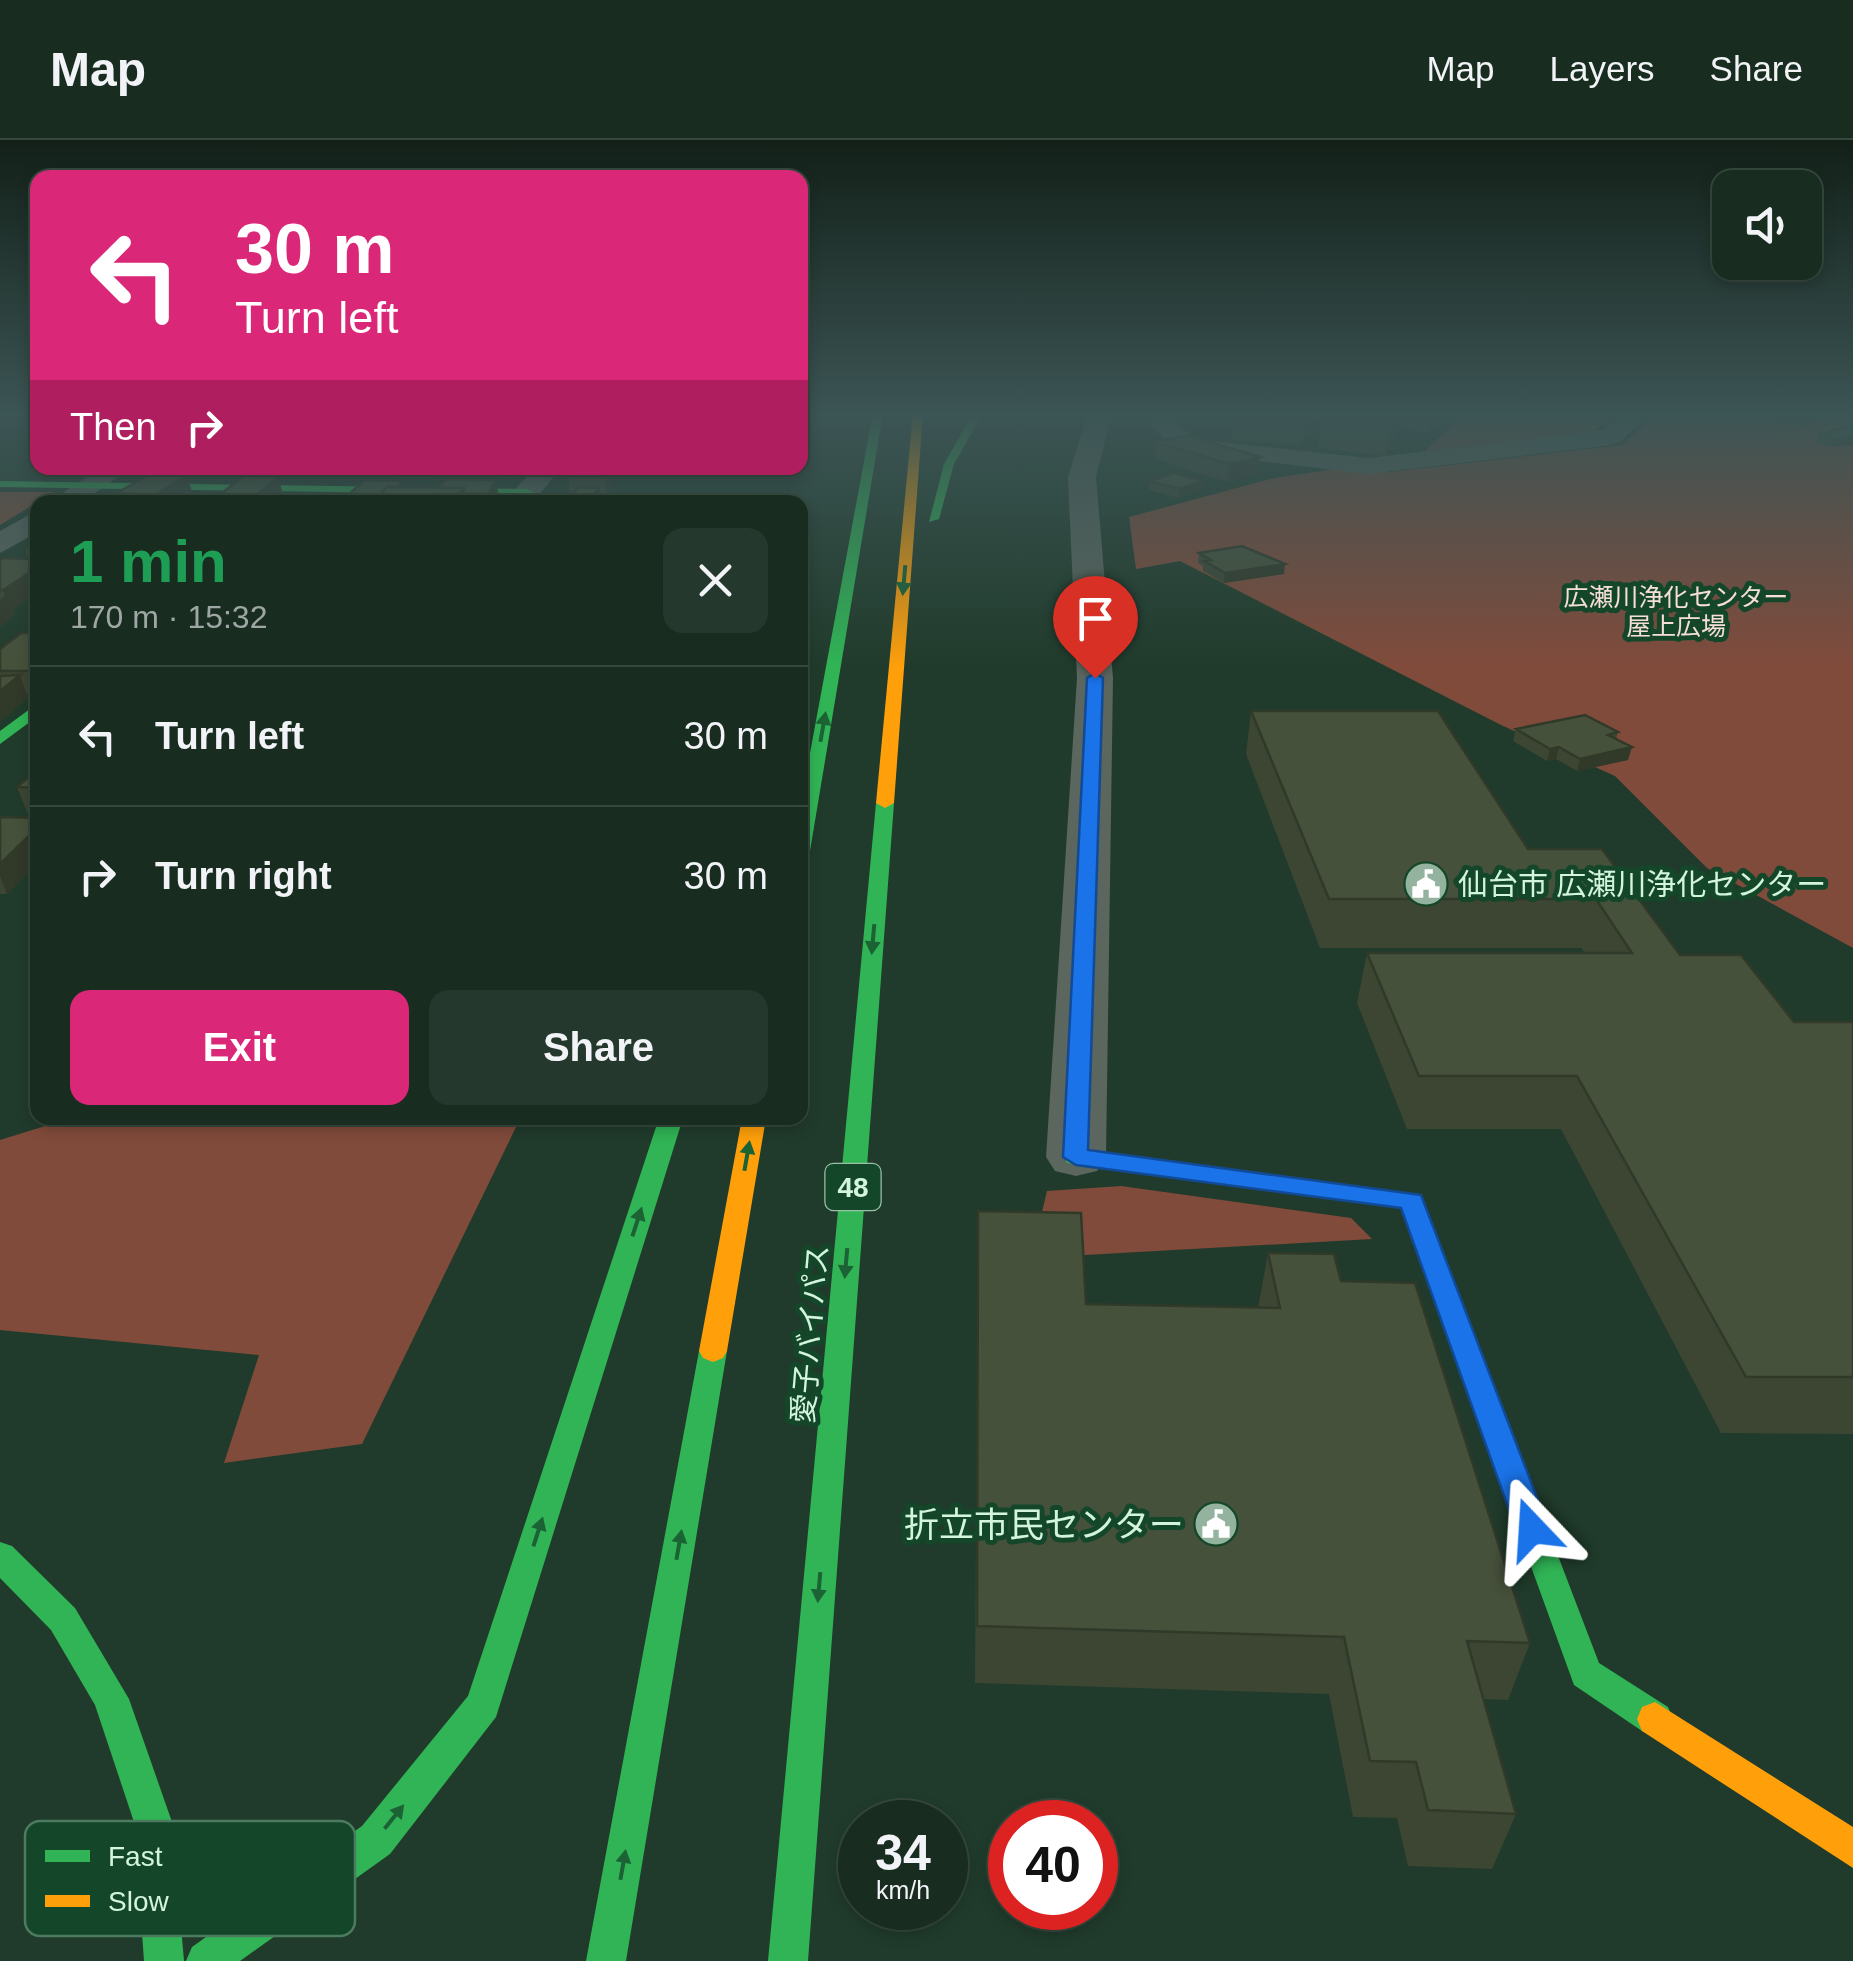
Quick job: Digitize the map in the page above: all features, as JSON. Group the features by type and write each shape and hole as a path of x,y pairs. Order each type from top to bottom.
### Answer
{"main road":[{"path":"808,812 863,498"},
{"name":"愛子バイパス","path":"788,1961 911,498"},
{"path":"878,882 906,748 936,498"},
{"path":"808,680 826,597 857,534"},
{"path":"0,738 30,714"},
{"path":"355,1855 376,1840 484,1705 669,1125"},
{"path":"606,1961 753,1125"},
{"path":"1076,1157 1412,1201 1586,1674 1853,1850"},
{"path":"0,1556 62,1619 111,1699 153,1821"},
{"path":"162,1936 164,1961"},
{"path":"206,1961 241,1936"}],"street":[{"path":"1076,1157 1095,678 1083,498"},
{"path":"0,544 30,524"}],"green space":[{"path":"0,498 30,498 30,507 0,525"},
{"name":"広瀬川浄化センター 屋上広場","path":"1200,498 1853,498 1853,948 1707,868 1615,776 1501,725 1180,561 1136,569 1129,517"},
{"path":"48,1125 517,1125 362,1444 224,1463 259,1355 0,1330 0,1140"},
{"path":"1121,1186 1351,1218 1372,1239 1031,1258 1047,1191"}],"building":[{"path":"1242,546 1285,564 1225,573 1204,561 1211,560 1199,553"},
{"path":"30,559 30,572 0,590 0,560"},
{"path":"21,633 30,633 30,669 0,671 0,649"},
{"path":"20,675 0,691 0,676"},
{"path":"1251,711 1438,711 1528,849 1602,849 1680,955 1741,955 1794,1022 1853,1022 1853,1377 1746,1377 1577,1076 1419,1076 1367,953 1632,953 1596,899 1329,899"},
{"path":"1585,715 1618,732 1608,735 1632,747 1580,759 1559,747 1550,749 1516,729"},
{"path":"30,776 30,788 17,787"},
{"path":"0,817 30,818 30,835 0,864"},
{"name":"折立市民センター","path":"978,1211 1081,1213 1086,1304 1280,1308 1268,1253 1334,1254 1341,1281 1415,1283 1530,1643 1467,1641 1516,1814 1428,1810 1416,1762 1370,1761 1344,1637 977,1626"}],"traffic: fast":[{"path":"808,811 863,498"},
{"path":"933,519 939,498"},
{"path":"0,739 30,715"},
{"path":"788,1961 885,803"},
{"path":"355,1855 376,1840 483,1705 669,1125"},
{"path":"1076,1157 1411,1201 1586,1674 1655,1719"},
{"path":"606,1961 713,1351"},
{"path":"0,1556 63,1619 111,1699 153,1821"},
{"path":"162,1936 164,1961"},
{"path":"206,1961 241,1936"}],"traffic: slow":[{"path":"885,803 911,498"},
{"path":"713,1351 753,1125"},
{"path":"1655,1719 1853,1849"}],"place":[{"name":"仙台市 広瀬川浄化センター","path":"1426,884"},
{"name":"折立市民センター","path":"1216,1524"}],"route":[{"path":"1095,678 1076,1157 1412,1201 1532,1529"}]}
